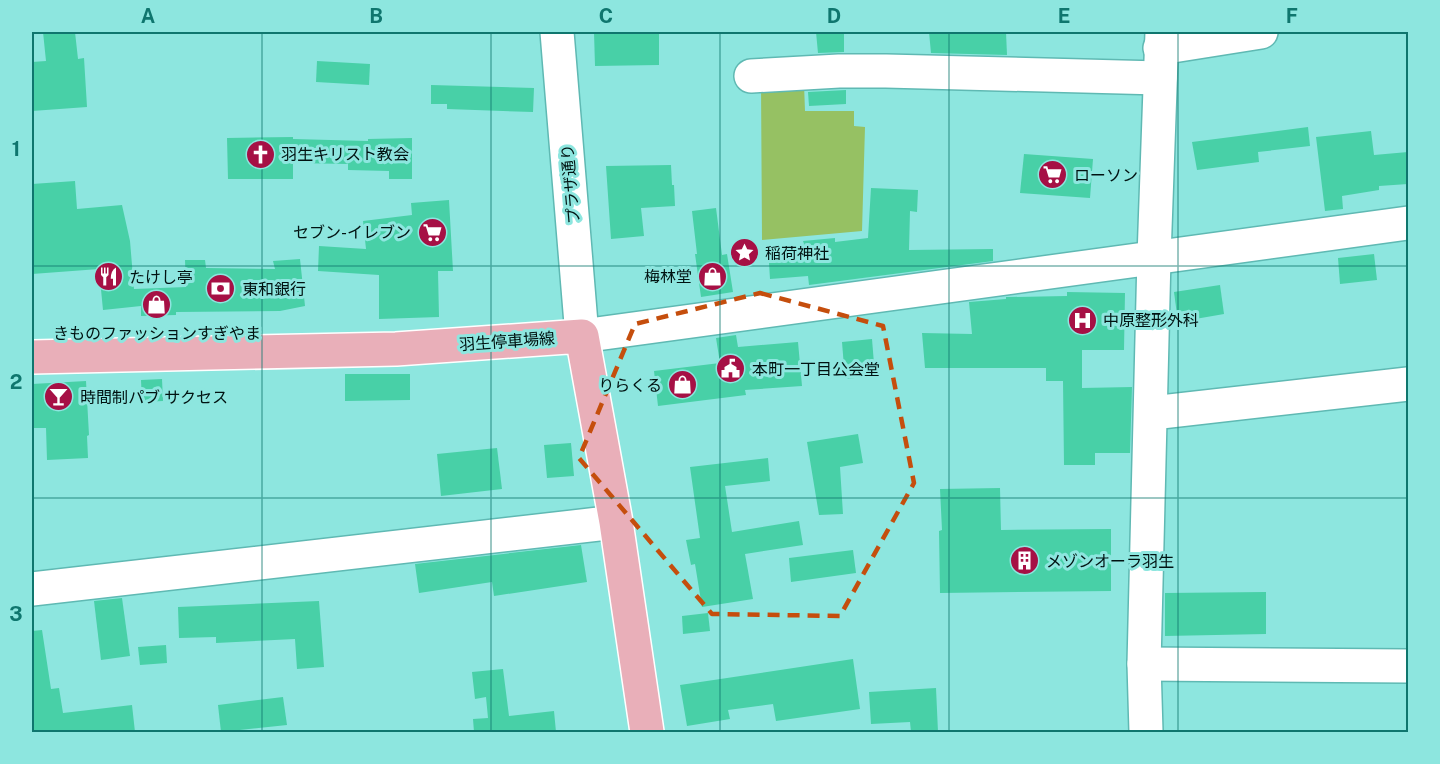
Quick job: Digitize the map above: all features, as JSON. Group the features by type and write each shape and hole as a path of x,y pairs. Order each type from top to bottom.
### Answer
{"main road":[{"name":"羽生停車場線","path":"32,357 396,349 582,336"},
{"path":"582,336 616,522 647,732"}],"street":[{"name":"プラザ通り","path":"557,32 582,336"},
{"path":"752,76 885,71 1161,52 1262,32"},
{"path":"1146,732 1144,664 1161,52"},
{"path":"582,336 1408,223"},
{"path":"1152,413 1408,384"},
{"path":"32,589 616,522"},
{"path":"1144,664 1408,666"}],"highlighted area":[{"path":"760,293 883,326 914,483 840,616 712,614 579,458 635,324"}],"green space":[{"path":"761,84 804,84 805,111 854,111 854,126 865,127 862,231 762,240"}],"building":[{"path":"43,32 75,32 78,59 84,58 87,107 32,111 32,62 46,61"},
{"path":"594,32 659,32 659,65 595,66"},
{"path":"816,32 844,32 844,52 818,53"},
{"path":"929,32 1006,32 1007,55 931,53"},
{"path":"317,61 370,64 369,85 316,82"},
{"path":"431,85 534,88 533,112 447,109 447,104 431,104"},
{"path":"846,90 846,104 809,106 808,92"},
{"path":"1308,127 1310,146 1258,152 1259,162 1197,170 1192,142"},
{"path":"1371,131 1374,155 1408,152 1408,184 1379,186 1379,190 1342,196 1343,209 1325,211 1316,137"},
{"path":"293,137 293,139 368,141 368,139 412,138 412,179 389,179 389,171 348,170 348,164 293,163 293,179 228,179 227,138"},
{"path":"1024,154 1093,159 1090,198 1020,193"},
{"path":"671,165 675,206 641,208 644,236 611,239 606,166"},
{"path":"75,181 77,209 122,205 130,241 134,289 186,287 185,260 205,260 206,268 275,269 273,261 300,259 305,306 280,311 176,312 176,315 141,316 141,306 103,310 99,269 32,274 32,184"},
{"path":"871,188 918,190 917,212 910,211 909,250 993,249 993,261 809,285 808,276 770,279 768,247 804,244 803,241 835,238 835,242 868,238"},
{"path":"449,200 453,271 438,271 439,317 379,319 379,275 318,271 319,246 366,249 363,221 412,215 411,203"},
{"path":"716,208 722,255 727,254 733,292 701,297 692,211"},
{"path":"1374,254 1377,280 1340,284 1338,258"},
{"path":"1220,285 1224,314 1178,322 1174,292"},
{"path":"1067,292 1125,293 1124,350 1082,350 1082,388 1132,387 1130,453 1095,453 1095,465 1064,465 1063,381 1046,381 1046,368 925,368 922,333 972,334 969,302 1006,299 1006,297 1067,296"},
{"path":"736,335 738,347 798,342 802,386 745,390 746,395 658,406 654,371 720,363 716,338"},
{"path":"872,339 875,376 845,379 842,342"},
{"path":"345,374 410,374 410,400 345,401"},
{"path":"162,379 163,401 142,402 141,380"},
{"path":"86,381 88,458 47,460 46,428 32,428 32,384"},
{"path":"858,434 863,463 840,467 843,514 819,515 807,442"},
{"path":"571,443 574,476 547,478 544,445"},
{"path":"497,448 502,489 441,496 437,454"},
{"path":"768,458 770,481 725,486 732,532 799,521 803,545 745,554 753,599 702,607 695,564 691,565 686,540 700,538 690,467"},
{"name":"メゾンオーラ羽生","path":"1000,488 1001,530 1111,529 1111,591 940,593 939,531 942,530 940,489"},
{"path":"581,545 587,582 494,596 492,582 419,593 415,564"},
{"path":"853,550 856,573 791,582 789,558"},
{"path":"1266,592 1266,634 1165,636 1165,593"},
{"path":"122,598 130,656 101,660 94,601"},
{"path":"319,601 324,667 297,669 295,639 216,643 216,637 179,638 178,607"},
{"path":"708,613 710,631 683,634 682,616"},
{"path":"42,630 51,689 59,688 63,713 132,705 135,732 34,732 32,631"},
{"path":"166,645 167,663 140,665 138,647"},
{"path":"853,659 860,709 776,721 773,704 728,710 730,719 687,726 680,685"},
{"path":"503,669 509,716 554,711 556,732 474,732 473,719 488,718 486,697 475,699 472,672"},
{"path":"936,688 938,732 911,732 910,722 871,724 869,692"},
{"path":"283,697 287,725 221,732 218,705"}],"place":[{"name":"羽生キリスト教会","path":"260,154"},
{"name":"ローソン","path":"1053,175"},
{"name":"セブン-イレブン","path":"432,232"},
{"name":"稲荷神社","path":"744,253"},
{"name":"梅林堂","path":"713,276"},
{"name":"たけし亭","path":"108,277"},
{"name":"東和銀行","path":"221,289"},
{"name":"きものファッションすぎやま","path":"157,305"},
{"name":"中原整形外科","path":"1082,320"},
{"name":"本町一丁目公会堂","path":"731,369"},
{"name":"りらくる","path":"683,385"},
{"name":"時間制パブ サクセス","path":"59,397"},
{"name":"メゾンオーラ羽生","path":"1025,561"}]}
